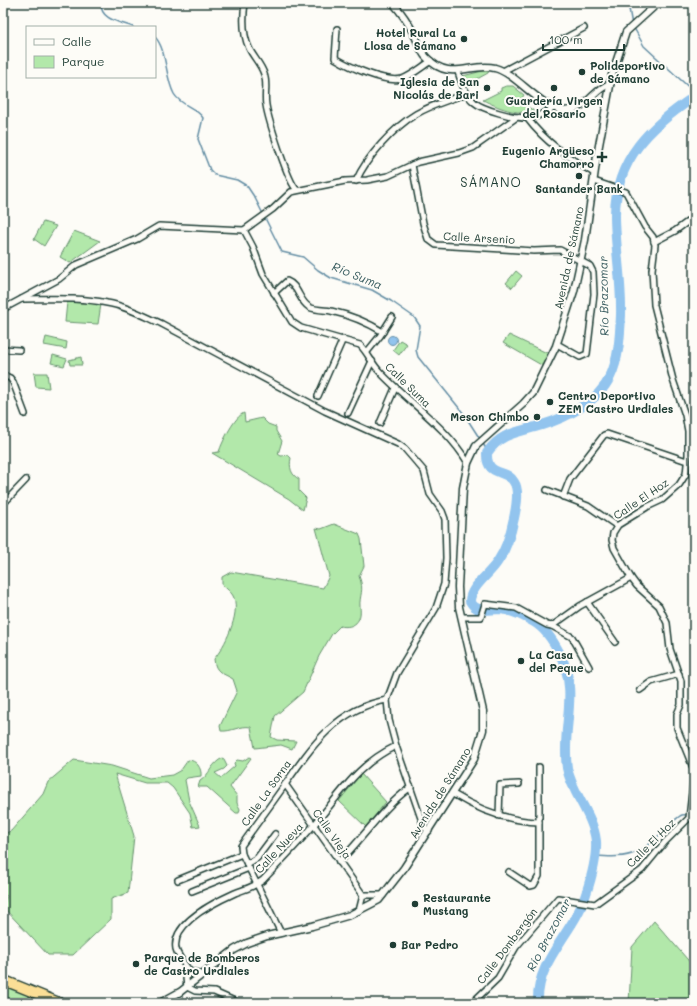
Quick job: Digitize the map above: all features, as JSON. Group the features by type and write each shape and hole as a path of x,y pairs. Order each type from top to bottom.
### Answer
{"highway":[{"path":"3,980 60,1003"}],"street":[{"path":"245,3 244,26 249,48 264,74 266,82 265,104 287,171 294,187 297,190"},
{"path":"393,3 410,26 426,57 446,69 458,72 488,67 502,72 554,108 564,111 578,108 588,102 602,88 610,84"},
{"name":"Avenida de Sámano","path":"160,1003 187,987 241,947 257,939 312,926 359,911 379,900 396,880 474,759 483,730 483,711 462,617 458,587 463,488 468,463 476,446 523,404 533,393 557,344 574,291 581,260 594,173 610,84 624,37 632,25 658,3"},
{"path":"502,72 584,28"},
{"path":"337,29 335,58 349,66 375,76 402,79 431,61"},
{"path":"458,72 467,93 474,102 479,105 517,117 528,118 540,115 554,108"},
{"path":"356,180 366,162 377,149 409,119 424,110 467,93"},
{"path":"3,309 59,279 72,268 96,258 113,248 137,239 159,226 244,230 267,213 291,192 356,180 388,176 434,157 459,153 473,148 517,117"},
{"path":"528,118 535,128 564,153 594,173"},
{"name":"Calle Arsenio","path":"412,165 423,223 428,239 436,245 534,251 560,250 581,260"},
{"path":"594,181 621,190 630,196 645,227 653,237 654,242 675,231 694,217"},
{"name":"Calle Suma","path":"244,230 253,247 263,274 292,322 301,328 360,345 395,388 445,435 463,455 468,463"},
{"name":"Calle El Hoz","path":"654,242 652,270 654,305 673,380 685,415 688,431 686,474 673,491 662,500 631,516 617,526 613,532 612,540 614,548 631,578 637,586 659,606 664,614 667,623 670,649 681,681 681,705 677,714 677,728 694,770"},
{"path":"557,344 580,356 587,354 594,294 593,272 590,266 581,260"},
{"path":"274,293 287,281 292,283 300,296 312,308 350,316 370,324 382,332"},
{"path":"22,299 91,300 108,303 138,313 162,324 343,420 390,440 405,450 420,465 426,477 430,494 442,511 445,519 446,558 444,584 436,608 397,673 386,700 389,720 396,746 424,827 429,830"},
{"path":"367,352 392,317"},
{"path":"318,396 343,339"},
{"path":"3,349 19,350"},
{"path":"348,413 372,361"},
{"path":"3,375 10,378 13,382 25,414"},
{"path":"380,423 395,388"},
{"path":"563,497 570,479 604,435 607,434 687,461"},
{"path":"3,504 26,480"},
{"path":"547,490 588,506 617,526"},
{"path":"552,626 587,602 631,578"},
{"path":"587,602 615,642"},
{"path":"462,617 480,617 485,604 516,608 572,638 589,667"},
{"path":"640,690 651,682 679,674"},
{"name":"Calle La Sorna","path":"242,854 241,846 316,742 339,719 355,710 386,700"},
{"name":"Calle Nueva","path":"191,973 176,950 177,937 180,929 207,908 236,892 258,884 314,826 354,774 367,762 396,746"},
{"path":"509,872 530,886 534,885 539,876 539,767"},
{"name":"Calle El Hoz","path":"580,901 595,904 642,870 665,842 689,818 691,812 694,775"},
{"name":"Calle Vieja","path":"285,784 363,895"},
{"path":"499,816 500,785 519,784"},
{"path":"339,862 360,841 384,810 410,787"},
{"path":"452,794 474,807 499,816 539,822"},
{"path":"192,891 248,866 257,858 275,834"},
{"path":"178,880 242,854 281,933"},
{"path":"359,911 363,895 383,895"},
{"name":"Calle Dombergón","path":"472,1003 498,978 516,947 558,898 580,901"},
{"path":"202,975 194,972 191,973 186,978 187,987 195,990 214,992 239,1003"}],"green space":[{"path":"489,70 488,73 468,84 463,76"},
{"path":"513,86 524,95 520,101 534,111 515,112 483,100 501,91 501,88"},
{"path":"43,222 56,226 44,246 34,239"},
{"path":"74,231 100,241 70,263 60,257"},
{"path":"516,271 522,276 512,288 506,283"},
{"path":"67,302 101,304 98,324 65,322"},
{"path":"509,335 549,354 543,366 503,343"},
{"path":"46,337 67,342 66,349 44,345"},
{"path":"400,340 407,344 399,355 393,350"},
{"path":"53,355 67,359 64,366 51,363"},
{"path":"81,357 82,365 70,365 69,360"},
{"path":"34,373 47,373 49,388 36,387"},
{"path":"244,413 245,422 262,418 268,424 276,427 276,431 282,441 278,454 281,456 288,455 291,458 291,470 299,479 299,491 306,498 303,510 289,499 212,453 219,452 233,424 240,415"},
{"path":"334,524 359,534 361,539 364,566 359,576 362,585 360,616 353,625 345,627 340,626 332,634 319,656 303,692 275,716 271,737 277,740 296,741 292,749 281,745 255,748 251,727 221,731 220,726 237,691 233,679 218,670 214,659 227,638 235,613 234,598 222,584 222,577 231,572 323,588 329,576 316,528 321,529"},
{"path":"249,757 251,758 230,787 237,796 237,803 240,809 239,813 236,813 207,787 198,787 200,781 219,760 223,758 227,766 215,773 221,778 235,766 234,763 237,760 243,761"},
{"path":"74,760 112,766 149,778 172,775 181,770 188,760 194,761 199,767 201,776 187,778 185,780 189,801 200,826 193,827 190,813 173,788 167,783 145,783 115,774 134,836 128,893 111,899 111,919 73,955 48,955 3,907 7,896 3,893 3,834 11,831 43,794 48,782"},
{"path":"361,774 386,802 366,827 339,801"},
{"path":"654,921 694,967 694,1003 629,1003 632,947"},
{"path":"3,984 52,1003 9,1003 3,999"}],"water":[{"path":"392,335 397,340 392,345 387,340"}],"waterway":[{"name":"Río Suma","path":"101,3 102,9 107,17 130,26"},
{"path":"628,3 632,25"},
{"path":"634,28 644,46 694,92"},
{"name":"Río Suma","path":"156,38 162,49 169,80 174,94 180,101 196,111 203,118 198,139 210,170 215,175 237,180 247,186 255,198 282,252 303,257 318,270 331,278 372,290 414,317 420,326 416,350 418,357 464,414 480,439"},
{"name":"Río Brazomar","path":"538,1003 539,988 543,973 549,960 573,921 586,894 595,860 596,841 591,822 573,787 567,768 566,739 569,711 569,683 566,669 558,649 546,632 530,620 509,611 500,609 479,609 476,608 470,601 473,591 477,585 495,566 504,551 513,524 516,505 517,490 514,482 507,475 498,472 490,466 487,453 492,446 505,437 519,431 551,422 571,413 590,401 605,386 615,363 621,323 615,215 621,177 638,146 650,132 678,108 694,97"},
{"name":"Río Suma","path":"482,442 488,452"},
{"path":"595,856 617,857 632,854 650,844 678,817 685,815 694,818"}],"place":[{"name":"Hotel Rural La Llosa de Sámano","path":"464,39"},
{"name":"Polideportivo de Sámano","path":"582,72"},
{"name":"Iglesia de San Nicolás de Bari","path":"487,88"},
{"name":"Guardería Virgen del Rosario","path":"554,88"},
{"name":"Eugenio Argüeso Chamorro","path":"602,157"},
{"name":"Santander Bank","path":"579,176"},
{"name":"Centro Deportivo ZEM Castro Urdiales","path":"550,402"},
{"name":"Meson Chimbo","path":"537,417"},
{"name":"La Casa del Peque","path":"521,661"},
{"name":"Restaurante Mustang","path":"415,904"},
{"name":"Bar Pedro","path":"393,945"},
{"name":"Parque de Bomberos de Castro Urdiales","path":"136,964"}],"district":[{"name":"SÁMANO","path":"491,182"}]}
